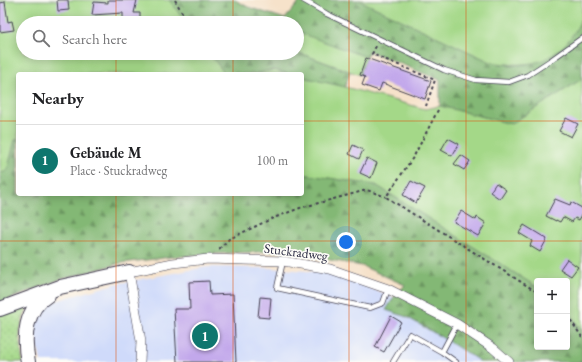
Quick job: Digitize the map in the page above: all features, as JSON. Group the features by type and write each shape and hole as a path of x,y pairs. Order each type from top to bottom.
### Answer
{"main road":[{"path":"0,309 60,287 128,272"},
{"path":"28,362 25,336 30,315 40,300 60,287"}],"street":[{"name":"Stuckradweg","path":"128,272 173,263 208,259 283,261 330,269 388,289 457,324 493,348 509,362"},
{"path":"128,272 141,341 140,362"}],"lane":[{"path":"303,0 328,14 444,70 476,80 509,82 528,75 582,38"},
{"path":"283,261 278,288 370,308 383,303 388,289"},
{"path":"442,352 457,324"},
{"path":"392,362 410,334 442,352 456,362"}],"path":[{"path":"174,0 184,16"},
{"path":"372,54 436,80 426,106"},
{"path":"386,197 414,156 438,110"},
{"path":"208,259 229,239 271,219 300,208 367,190 386,197 534,290"},
{"path":"570,319 582,337"}],"shaded area":[{"path":"207,267 271,268 329,273 394,297 387,310 406,317 481,362 41,362 33,324 39,314 52,302 115,284"}],"green space":[{"path":"0,0 169,0 181,16 16,16 16,60 214,60 223,72 16,72 16,140 7,171 0,173"},
{"path":"169,0 235,0 248,7 276,16 181,16"},
{"path":"301,0 359,0 491,62 506,65 533,63 555,52 574,32 582,19 582,79 511,124 440,106 440,80 369,51 366,57 304,35 304,16 288,16"},
{"path":"359,0 582,0 582,9 581,18 575,31 567,42 551,56 533,63 504,64 491,62"},
{"path":"304,35 366,57 360,75 304,55"},
{"path":"304,55 350,72 345,87 304,77 304,72 282,72 273,70 263,72 223,72 214,60 304,60"},
{"path":"273,70 282,72 263,72"},
{"path":"304,77 425,109 440,106 511,124 582,79 582,331 570,313 570,278 534,278 534,285 376,185 304,174"},
{"path":"16,140 16,196 304,196 304,174 376,185 534,285 534,350 570,350 570,313 582,331 582,362 481,362 407,317 386,310 394,297 405,285 362,266 283,251 171,257 121,263 58,280 0,303 0,173 7,170"},
{"path":"29,304 20,333 20,346 23,362 0,362 0,313"}],"building":[{"path":"57,0 68,0 69,10 58,11"},
{"path":"108,0 137,0 134,13 140,13 140,16 123,16 123,13 92,15 94,2 108,3"},
{"path":"5,2 8,22 12,21 14,30 0,32 0,3"},
{"path":"366,58 431,81 425,99 382,83 379,91 362,85 365,77 360,75"},
{"path":"566,118 578,124 571,137 559,131"},
{"path":"448,138 459,144 452,156 441,150"},
{"path":"353,145 363,150 359,159 349,154"},
{"path":"461,155 470,161 464,170 454,164"},
{"path":"367,158 377,163 371,178 360,173"},
{"path":"411,181 425,188 416,203 403,195"},
{"path":"496,183 506,190 500,199 490,192"},
{"path":"555,199 570,205 571,202 582,208 582,215 579,220 575,218 572,222 563,217 560,222 546,216"},
{"path":"461,211 476,220 477,217 486,223 478,236 454,222"},
{"path":"524,225 547,239 540,252 530,246 532,241 519,233"},
{"path":"567,259 578,267 571,276 560,269"},
{"path":"209,281 210,295 233,294 236,362 177,362 174,309 190,309 189,282"},
{"path":"260,297 271,298 269,318 258,317"},
{"path":"391,316 401,322 384,352 375,347"}],"place":[{"name":"Gebäude M","path":"205,336"}]}
